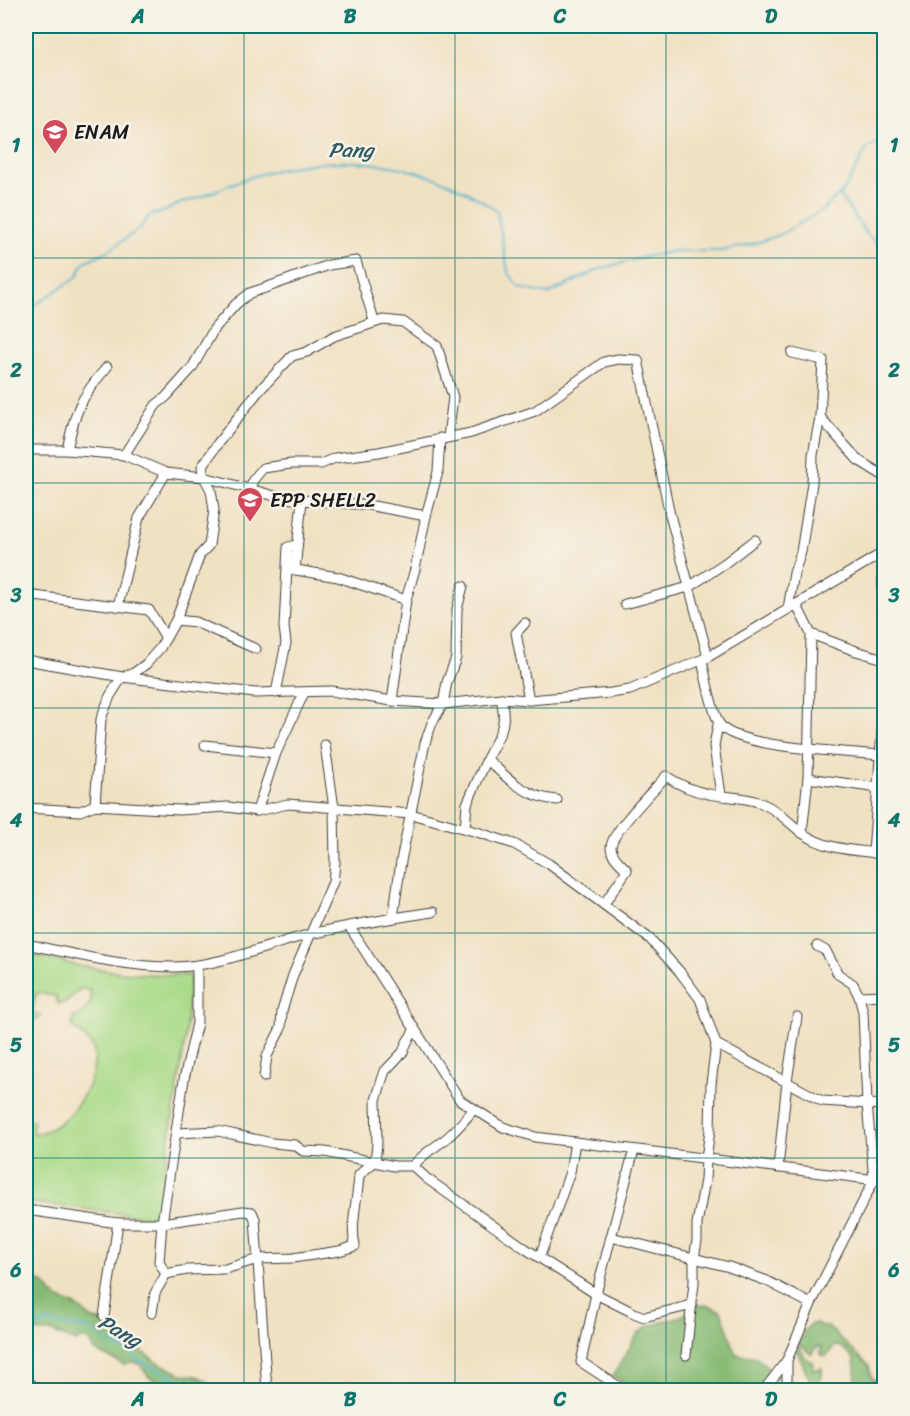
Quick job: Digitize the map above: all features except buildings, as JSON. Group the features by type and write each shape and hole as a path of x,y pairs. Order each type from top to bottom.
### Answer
{"street":[{"path":"124,456 156,405 192,368 214,329 231,309 250,293 329,265 356,261 374,321"},
{"path":"95,805 101,719 110,696 122,677 134,673 146,664 166,638 176,620 200,555 209,545 214,510 211,490 202,467 257,393 292,356 307,352 334,336 374,321 383,320 403,322 437,346 453,397 438,472 406,600 392,701"},
{"path":"792,353 823,360 820,417 813,455 812,483 801,552 794,573 792,606 811,634 856,651 885,658"},
{"path":"250,489 253,480 263,468 291,464 321,464 335,458 379,452 471,433 535,411 604,362 618,359 638,360 650,424 689,587 718,724 714,746 721,795"},
{"path":"67,450 72,423 83,397 107,367"},
{"path":"820,417 858,460 885,476"},
{"path":"26,450 67,450 124,456 166,472 204,477 278,497 368,505 426,516"},
{"path":"118,606 139,518 166,472"},
{"path":"276,693 286,643 284,627 291,569 288,548 297,545 302,500"},
{"path":"625,604 689,587 755,540"},
{"path":"26,660 122,677 255,693 331,691 392,701 443,704 501,698 529,700 630,690 705,658 883,552 885,637"},
{"path":"291,569 338,577 406,600"},
{"path":"393,918 401,861 424,743 443,704 447,682 456,658 457,609 463,586"},
{"path":"26,595 149,610 166,638"},
{"path":"176,620 195,622 256,649"},
{"path":"525,622 516,633 529,700"},
{"path":"802,833 808,778 811,634"},
{"path":"257,811 276,753 304,693"},
{"path":"465,828 467,804 500,735 505,717 501,698"},
{"path":"873,853 885,705"},
{"path":"718,724 727,733 753,741 882,755"},
{"path":"205,745 276,753"},
{"path":"264,1077 267,1056 281,1028 282,1011 293,975 333,882 334,808 325,745"},
{"path":"488,759 502,774 528,793 543,799 556,800"},
{"path":"604,904 627,870 613,855 611,846 618,831 666,776 681,786 709,794 763,803 783,816 802,833 826,846 885,854"},
{"path":"808,778 878,788"},
{"path":"26,808 80,811 95,805 178,810 228,807 257,811 288,804 411,814 514,844 549,864 650,939 680,972 700,999 716,1044 711,1084 710,1130 705,1180 697,1224 686,1355"},
{"path":"26,944 102,960 173,967 231,958 311,934 433,912"},
{"path":"349,926 460,1100 503,1127 535,1137 885,1181"},
{"path":"764,1390 787,1360 811,1304 874,1180 867,1104 863,1012 853,984 838,974 826,951 817,945"},
{"path":"166,1274 159,1262 162,1222 184,1078 197,1023 197,965"},
{"path":"859,996 885,994"},
{"path":"777,1168 797,1017"},
{"path":"152,1312 155,1293 166,1274 187,1270 225,1269 258,1259 294,1258 339,1251 355,1246 352,1232 358,1202 359,1175 375,1161 376,1100 385,1071 403,1052 414,1031"},
{"path":"716,1044 822,1101 885,1105"},
{"path":"413,1166 421,1156 460,1126 474,1109"},
{"path":"177,1133 218,1131 272,1143 295,1145 303,1151 325,1152 394,1166 413,1166 426,1178 489,1223 596,1294 644,1317 692,1305"},
{"path":"540,1256 570,1172 575,1142"},
{"path":"624,1390 581,1362 596,1294 634,1150"},
{"path":"26,1210 118,1222 162,1222 233,1212 252,1212 255,1220 267,1390"},
{"path":"104,1316 118,1222"},
{"path":"611,1237 729,1267 767,1281 811,1304"},
{"path":"787,1360 787,1390"},
{"path":"26,1380 39,1390"}],"green space":[{"path":"28,954 69,964 109,970 190,975 185,1041 157,1218 26,1202 26,1119 34,1120 32,1133 44,1131 68,1116 87,1089 95,1061 91,1044 72,1025 74,1016 82,1014 91,1002 90,990 80,989 67,1002 58,1004 56,996 36,993 32,1013 42,1015 38,1020 26,1018"},
{"path":"38,1281 45,1284 59,1299 78,1307 91,1318 104,1323 157,1362 181,1374 206,1380 213,1390 178,1390 173,1385 155,1381 137,1363 124,1365 97,1352 87,1339 76,1342 52,1332 26,1331 26,1293"},
{"path":"708,1305 721,1311 736,1354 757,1357 769,1369 766,1382 759,1390 636,1390 613,1376 637,1335 649,1326 682,1316 696,1306"},
{"path":"814,1323 828,1327 869,1366 872,1378 879,1382 878,1390 857,1390 854,1359 842,1347 835,1346 826,1356 823,1356 820,1352 822,1348 818,1346 811,1354 799,1344 806,1329"},
{"path":"798,1346 806,1358 814,1363 812,1370 822,1368 822,1378 819,1380 831,1390 815,1390 795,1348"}],"waterway":[{"name":"Pang","path":"26,314 35,305 77,277 84,262 110,250 141,227 150,215 231,184 265,173 299,166 334,162 368,163 401,168 434,178 466,192 497,211 508,272 520,288 548,294 600,269 644,257 676,251 722,251 779,235 823,210 845,189 867,148 884,140"},
{"path":"839,195 865,232 884,248"},
{"name":"Pang","path":"26,1326 42,1325 48,1322 89,1329 108,1343 132,1353 137,1360 176,1378 193,1390"}],"place":[{"name":"ENAM","path":"55,155"},
{"name":"EPP SHELL2","path":"250,523"}]}
